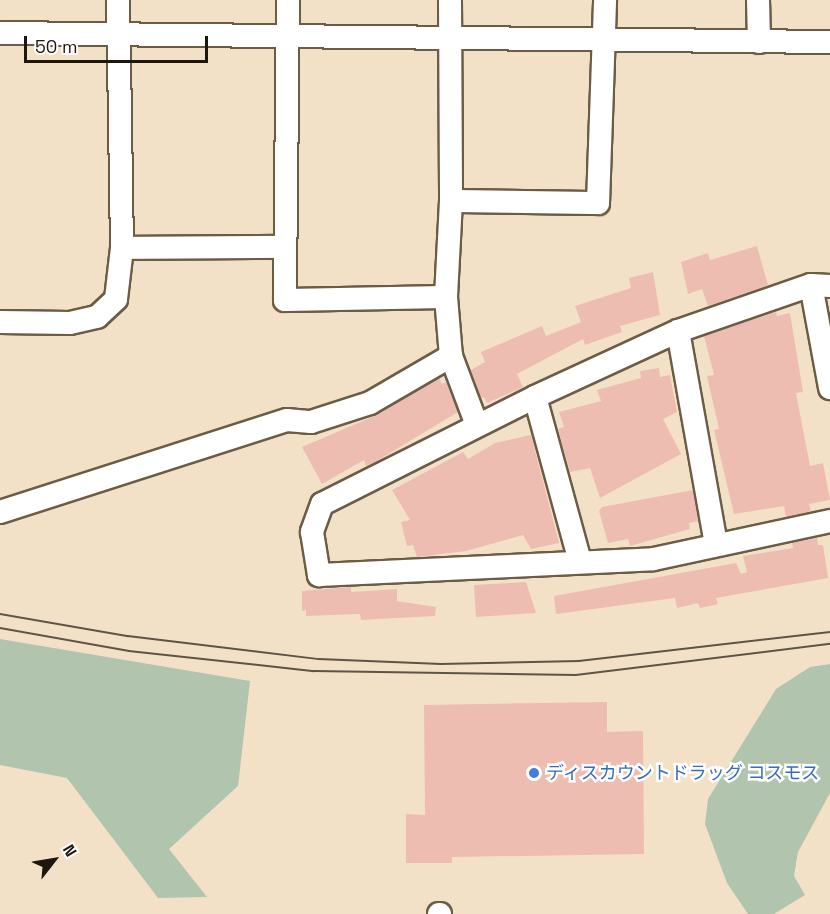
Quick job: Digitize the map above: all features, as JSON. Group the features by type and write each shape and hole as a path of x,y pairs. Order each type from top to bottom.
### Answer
{"street":[{"path":"0,322 70,323 97,317 116,299 122,248 118,0"},
{"path":"288,0 283,247 285,300 446,297"},
{"path":"450,0 451,201 446,297 451,356 477,425"},
{"path":"451,201 598,203 606,38 605,0"},
{"path":"759,0 759,42"},
{"path":"0,33 118,36 288,34 830,42"},
{"path":"122,248 283,247"},
{"path":"830,388 820,285 678,331 477,425 322,504 312,532 319,575 654,559 830,521"},
{"path":"678,331 716,544"},
{"path":"0,512 287,420 311,422 370,403 451,356"},
{"path":"535,397 580,561"}],"green space":[{"path":"0,639 250,681 238,786 169,849 207,897 158,898 67,778 0,765"},
{"path":"830,664 830,793 798,852 794,876 805,895 774,914 748,914 727,883 705,824 708,799 776,689 810,667"}],"building":[{"path":"757,246 768,285 708,306 702,289 688,294 681,262 708,253 710,260"},
{"path":"653,272 660,315 620,326 622,332 585,345 583,339 517,374 523,387 487,403 484,397 481,398 471,370 485,362 481,352 542,326 546,336 581,322 575,306 631,288 629,278"},
{"path":"776,312 777,316 790,313 803,392 796,393 810,466 823,463 830,500 809,504 811,511 786,517 784,506 734,514 714,430 719,429 707,376 714,375 704,336"},
{"path":"659,368 660,377 670,375 677,412 663,419 681,454 600,498 590,468 570,472 558,429 564,427 559,412 601,401 597,390 641,378 640,371"},
{"path":"439,378 442,384 446,382 458,412 375,462 366,466 364,460 322,484 302,447 377,415"},
{"path":"531,435 559,543 531,549 523,535 466,551 417,557 413,545 407,546 401,522 410,520 392,490 463,452 468,459 495,443"},
{"path":"693,490 698,521 689,523 690,529 630,546 628,539 608,543 599,511 602,507"},
{"path":"817,538 818,545 823,545 828,578 716,598 718,604 700,608 698,603 677,608 675,598 556,614 554,596 736,563 741,574 747,572 743,556 793,548 792,543"},
{"path":"526,582 536,613 476,617 474,585"},
{"path":"351,587 351,592 397,589 397,601 436,607 435,616 361,620 360,614 306,616 306,610 302,611 302,591"},
{"name":"ディスカウントドラッグ コスモス","path":"607,702 607,732 643,731 644,854 452,857 452,863 406,863 406,814 425,815 424,705"}],"tram line":[{"path":"0,614 128,636 319,659 441,664 579,661 830,632"},
{"path":"0,628 129,651 314,671 576,675 830,644"}],"place":[{"name":"ディスカウントドラッグ コスモス","path":"534,773"}]}
